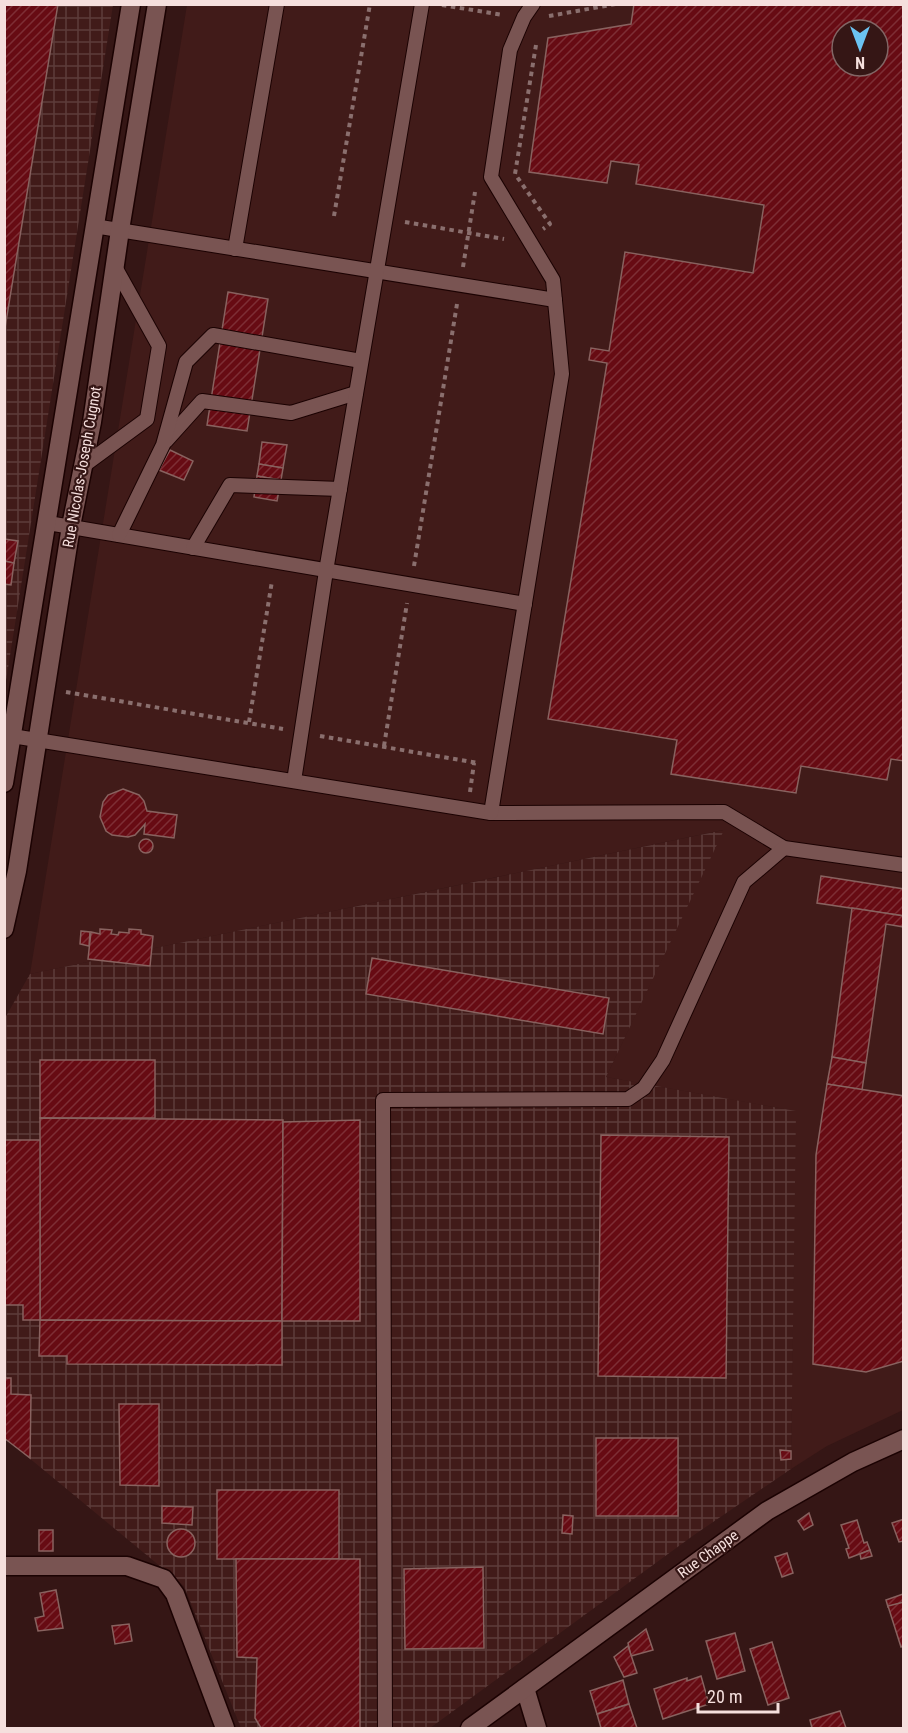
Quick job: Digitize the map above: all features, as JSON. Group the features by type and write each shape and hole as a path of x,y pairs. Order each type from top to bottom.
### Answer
{"street":[{"name":"Rue Nicolas-Joseph Cugnot","path":"4,783 131,4"},
{"name":"Rue Nicolas-Joseph Cugnot","path":"4,928 17,871 70,526 92,422 120,230 157,4"},
{"name":"Rue Chappe","path":"470,1728 767,1510 853,1462 903,1439"},
{"path":"4,1566 127,1566 164,1579 176,1594 225,1728"},
{"path":"525,1688 537,1728"}],"lane":[{"path":"235,249 276,4"},
{"path":"294,781 326,571 422,4"},
{"path":"491,813 562,374 553,280 491,177 510,50 532,4"},
{"path":"94,226 555,300"},
{"path":"83,466 147,419 159,346 115,267"},
{"path":"119,535 163,445 186,362 213,335 361,361"},
{"path":"163,445 202,402 291,414 356,393"},
{"path":"194,548 230,485 340,489"},
{"path":"48,523 525,604"},
{"path":"12,736 491,813 724,812 784,848 903,865"},
{"path":"385,1728 383,1100 628,1099 644,1088 663,1060 744,882 784,848"}],"path":[{"path":"334,216 370,4"},
{"path":"438,4 524,17"},
{"path":"500,26 504,4"},
{"path":"546,11 540,18 616,4"},
{"path":"385,219 522,242 550,224 515,174 536,40"},
{"path":"384,746 476,186"},
{"path":"249,722 275,562"},
{"path":"45,689 249,722 474,763 501,753"},
{"path":"468,809 474,763"}],"shaded area":[{"path":"5,5 113,5 5,687"},
{"path":"187,5 903,5 903,1410 827,1446 791,1469 795,1111 606,1077 723,830 30,974"},
{"path":"724,830 606,1077 796,1111 791,1469 694,1535 430,1728 241,1728 184,1586 5,1438 5,1018 30,974"}],"building":[{"path":"4,4 58,4 4,334"},
{"path":"634,4 904,4 904,761 891,759 887,780 801,766 796,793 671,774 677,740 548,719 607,363 589,360 591,348 609,351 625,252 753,273 764,205 636,184 639,165 611,161 607,183 529,172 548,38 631,24"},
{"path":"228,292 268,299 247,431 207,425"},
{"path":"262,442 287,445 283,468 259,464"},
{"path":"170,450 193,461 184,480 159,470"},
{"path":"259,464 283,468 281,480 257,476"},
{"path":"257,476 281,480 277,501 254,497"},
{"path":"4,539 18,541 14,563 4,561"},
{"path":"4,561 14,563 11,585 4,584"},
{"path":"123,789 139,795 147,811 177,815 174,838 144,834 145,824 135,835 128,837 112,835 106,831 100,817 103,802 108,795"},
{"path":"143,839 149,839 153,846 149,853 143,853 139,849 139,843"},
{"path":"821,876 904,889 904,916 817,903"},
{"path":"852,908 904,916 904,927 886,924 866,1063 832,1057"},
{"path":"100,929 112,930 111,934 118,935 119,932 129,933 129,929 141,930 141,934 153,936 150,966 88,959 91,932 100,934"},
{"path":"81,931 90,932 89,946 80,944"},
{"path":"372,958 609,998 603,1034 366,994"},
{"path":"832,1057 866,1063 862,1090 827,1084"},
{"path":"40,1060 155,1060 155,1118 40,1118"},
{"path":"827,1084 904,1096 904,1361 866,1372 813,1364 816,1155"},
{"path":"40,1118 283,1120 282,1321 40,1320"},
{"path":"360,1120 360,1321 282,1321 283,1122"},
{"path":"601,1135 729,1137 726,1378 598,1376"},
{"path":"4,1140 40,1140 40,1320 23,1320 23,1305 4,1305"},
{"path":"40,1320 282,1321 282,1365 67,1364 67,1356 39,1356"},
{"path":"4,1378 11,1378 11,1394 31,1395 30,1458 4,1438"},
{"path":"119,1404 159,1404 159,1486 120,1485"},
{"path":"596,1438 678,1438 678,1516 596,1516"},
{"path":"780,1450 791,1451 791,1459 781,1460"},
{"path":"217,1490 339,1490 339,1559 217,1559"},
{"path":"162,1506 193,1507 192,1525 162,1523"},
{"path":"809,1513 813,1525 804,1530 798,1521"},
{"path":"563,1515 573,1516 572,1534 562,1533"},
{"path":"904,1519 904,1541 899,1542 892,1523"},
{"path":"857,1520 864,1543 867,1542 870,1550 849,1558 846,1549 849,1548 841,1525"},
{"path":"181,1529 191,1533 195,1543 191,1553 181,1557 171,1553 167,1543 171,1533"},
{"path":"39,1530 53,1530 53,1551 39,1551"},
{"path":"870,1550 872,1556 861,1559 860,1554"},
{"path":"787,1553 793,1573 782,1577 775,1557"},
{"path":"236,1559 360,1559 360,1728 261,1728 255,1718 257,1658 237,1657"},
{"path":"483,1567 484,1648 405,1649 404,1569"},
{"path":"56,1590 63,1628 38,1631 35,1618 44,1616 40,1593"},
{"path":"903,1594 904,1602 888,1607 886,1600"},
{"path":"904,1602 904,1646 901,1647 888,1606"},
{"path":"129,1624 132,1641 115,1644 112,1626"},
{"path":"646,1629 653,1650 631,1656 628,1643"},
{"path":"735,1633 745,1671 717,1679 706,1641"},
{"path":"772,1642 789,1698 768,1705 750,1649"},
{"path":"628,1646 637,1673 624,1677 614,1657"},
{"path":"701,1676 709,1704 663,1719 654,1689 687,1678 687,1681"},
{"path":"623,1680 629,1704 597,1714 590,1691"},
{"path":"629,1704 637,1728 601,1728 597,1714"},
{"path":"840,1711 846,1728 812,1728 810,1720"}]}
